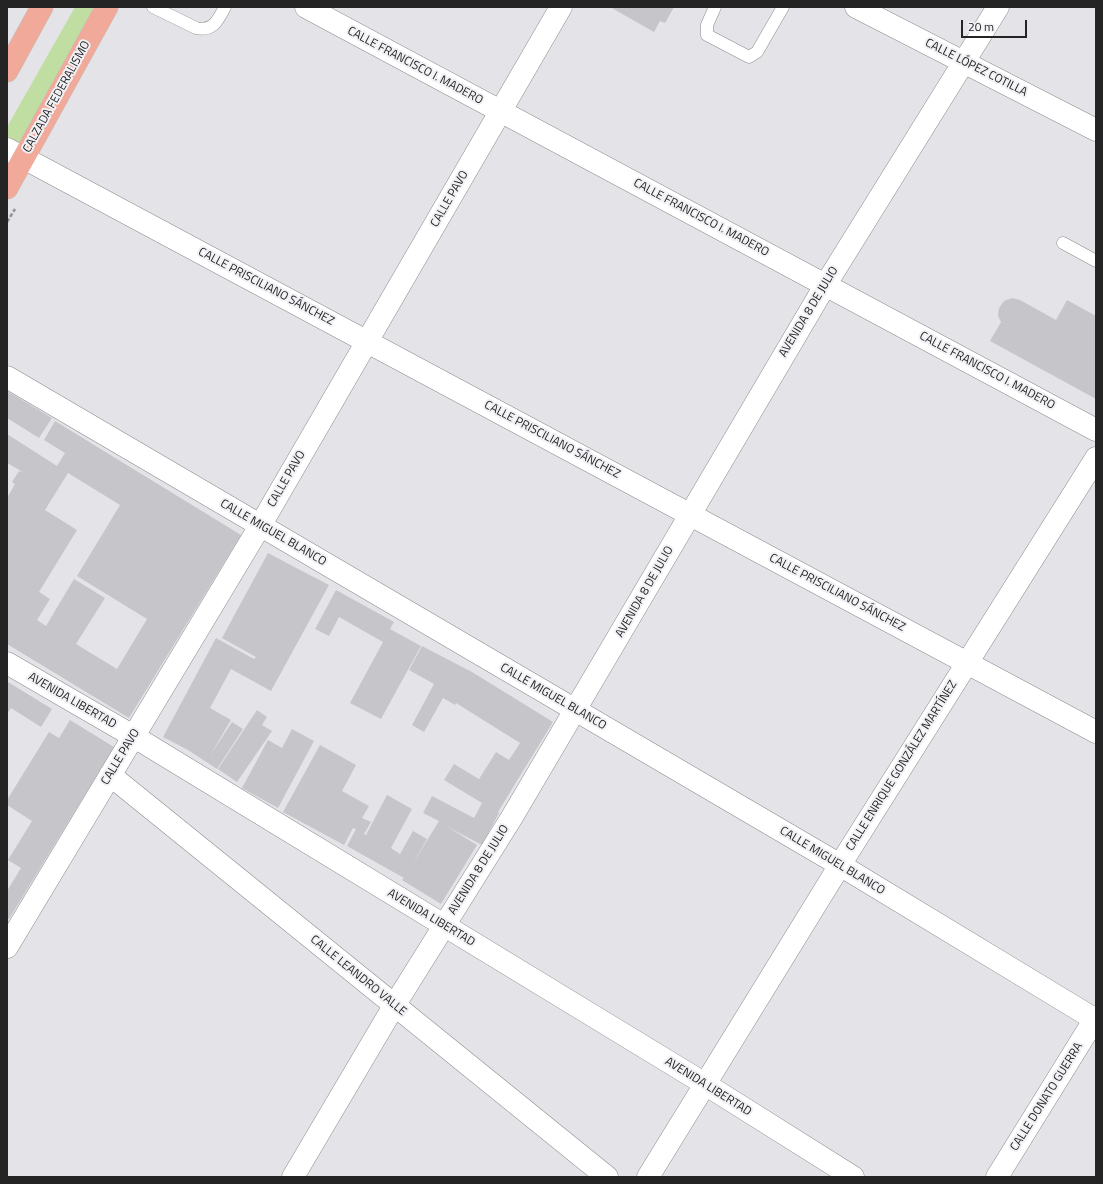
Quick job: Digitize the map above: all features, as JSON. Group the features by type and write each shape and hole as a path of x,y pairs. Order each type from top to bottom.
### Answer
{"main road":[{"path":"7,71 42,7"},
{"name":"CALZADA FEDERALISMO","path":"7,188 15,154 107,7"}],"street":[{"name":"CALLE FRANCISCO I. MADERO","path":"306,7 826,284 1096,430"},
{"name":"CALLE PAVO","path":"7,947 260,526 561,7"},
{"name":"CALLE LÓPEZ COTILLA","path":"856,7 1096,130"},
{"name":"AVENIDA 8 DE JULIO","path":"293,1177 394,1006 512,817 826,284 998,7"},
{"name":"CALLE PRISCILIANO SÁNCHEZ","path":"15,154 968,662 1096,732"},
{"name":"CALLE MIGUEL BLANCO","path":"7,377 840,864 1096,1019"},
{"name":"CALLE ENRIQUE GONZÁLEZ MARTÍNEZ","path":"648,1177 840,864 1096,458"},
{"name":"AVENIDA LIBERTAD","path":"7,663 133,736 705,1084 853,1177"},
{"name":"CALLE LEANDRO VALLE","path":"110,775 607,1177"},
{"name":"CALLE DONATO GUERRA","path":"997,1177 1096,1019"}],"lane":[{"path":"153,7 196,28 204,30 217,22 225,7"},
{"path":"715,7 706,25 707,35 749,57 757,52 783,7"},
{"path":"1063,244 1096,261"}],"green space":[{"path":"75,7 103,7 24,146 7,136 7,127"}],"building":[{"path":"610,7 674,7 665,23 660,21 654,32"},
{"path":"1012,298 1020,300 1056,320 1067,300 1096,316 1096,399 990,341 1001,322 998,316 999,308 1004,301"},
{"path":"7,391 52,418 39,438 7,418"},
{"path":"55,421 241,535 129,718 7,644 7,498 15,484 12,482 19,471 23,472 7,463 7,434 57,466 65,453 44,440","holes":["68,473 120,505 77,576 147,619 117,669 76,644 105,598 74,579 46,626 37,620 50,599 39,592 77,530 45,510"]},
{"path":"268,553 329,585 271,691 231,669 210,708 231,720 209,757 232,722 243,729 217,769 188,750 163,737 216,638 254,659 256,657 222,638"},
{"path":"336,590 394,622 390,629 421,646 381,719 350,703 383,642 339,617 329,636 315,629"},
{"path":"422,646 472,672 553,722 498,812 499,813 482,845 446,826 477,845 441,904 402,880 404,878 347,846 356,829 353,828 344,845 283,812 320,745 356,765 342,791 369,806 362,818 371,822 364,834 366,835 387,795 412,809 391,848 400,854 413,831 427,839 412,865 439,821 423,813 432,796 474,818 482,803 444,780 454,764 479,779 496,752 509,760 520,743 456,703 455,705 443,698 424,732 412,725 434,684 409,670"},
{"path":"8,682 52,709 41,727 11,708 7,714"},
{"path":"257,710 267,717 262,725 272,731 237,782 218,769"},
{"path":"70,720 114,747 9,919 7,918 7,891 21,868 8,860 32,821 7,805 7,800 49,732 59,738"},
{"path":"292,729 314,741 278,808 242,788 268,740 282,748"}]}
